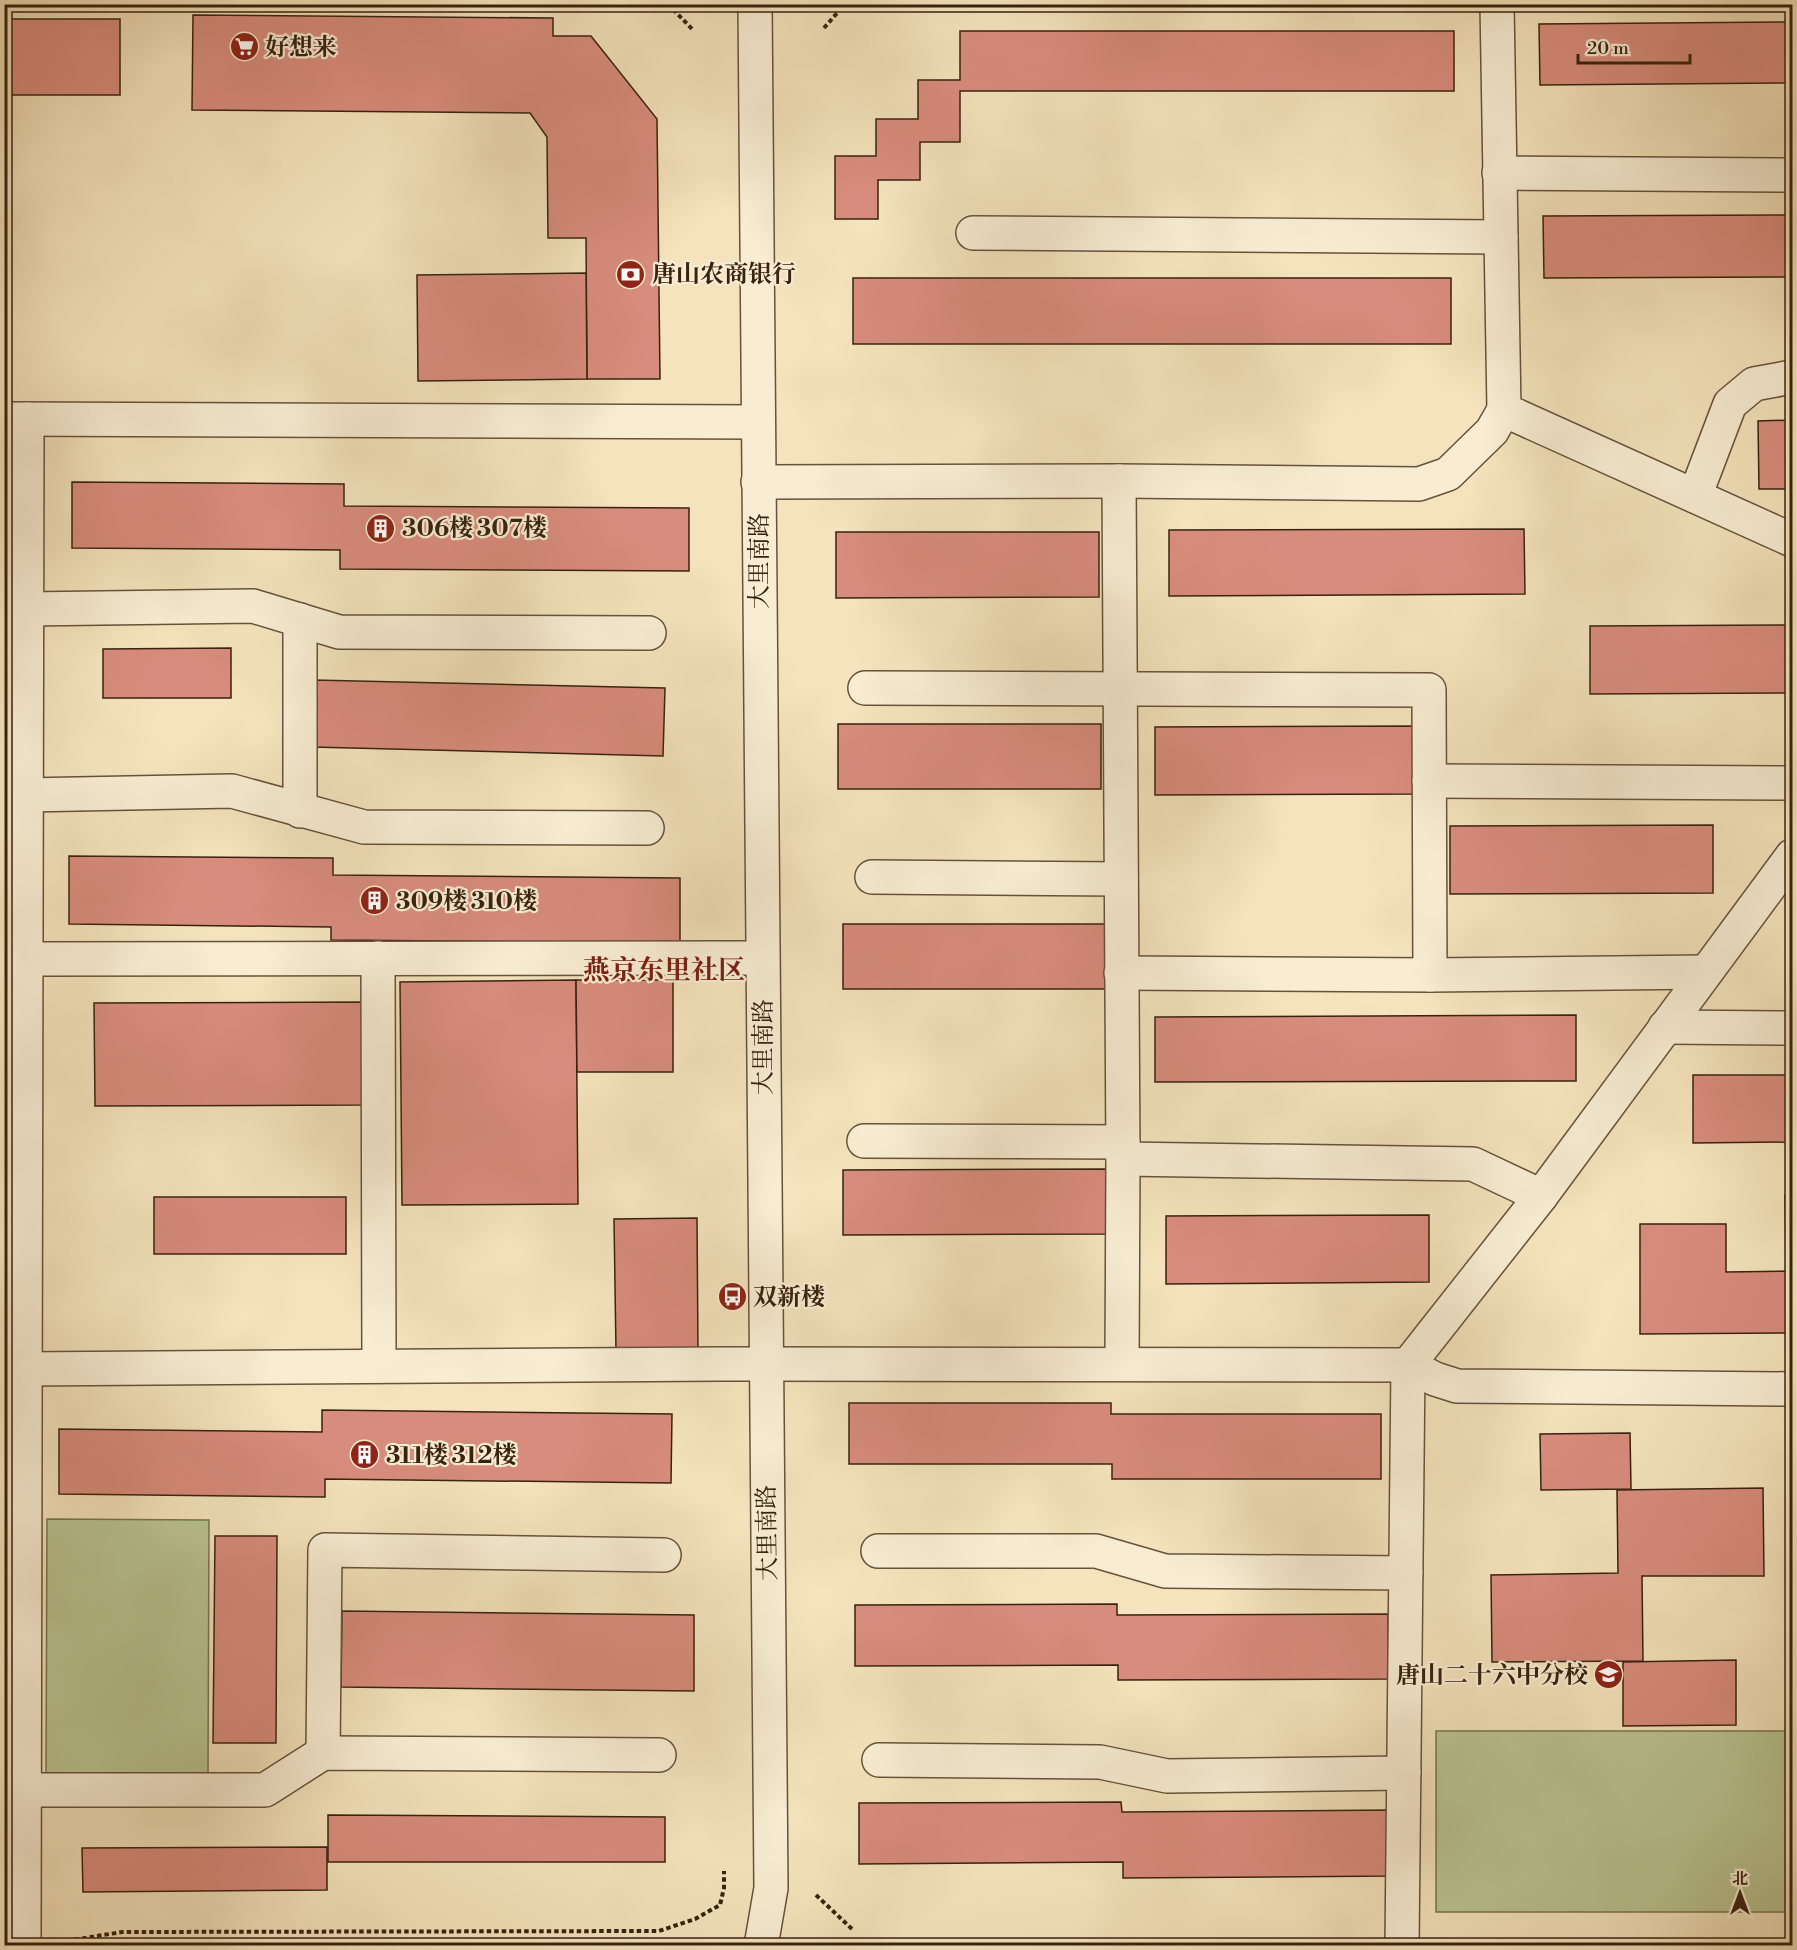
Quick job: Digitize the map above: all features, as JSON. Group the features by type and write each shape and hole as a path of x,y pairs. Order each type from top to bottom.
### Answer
{"street":[{"name":"大里南路","path":"755,4 771,1888 761,1946"},
{"path":"758,482 1119,481 1419,484 1448,474 1492,431 1504,410 1497,4"},
{"path":"1500,173 1792,175"},
{"path":"973,234 1501,237"},
{"path":"1695,496 1730,404 1754,384 1792,377"},
{"path":"1504,410 1792,540"},
{"path":"38,1945 24,1790 24,1369 15,1194 26,959 26,609 16,419 757,422"},
{"path":"1119,481 1122,1364"},
{"path":"26,609 253,606 339,632 649,633"},
{"path":"300,620 300,811"},
{"path":"865,688 1429,690 1430,975"},
{"path":"1429,781 1792,783"},
{"path":"26,795 232,791 364,827 647,828"},
{"path":"1402,1946 1408,1365 1541,1196 1792,856"},
{"path":"872,877 1121,879"},
{"path":"378,958 379,1366"},
{"path":"26,959 752,958"},
{"path":"1121,973 1430,975 1705,972"},
{"path":"1665,1027 1792,1028"},
{"path":"864,1141 1473,1164 1541,1196"},
{"path":"24,1369 765,1364 1408,1365 1435,1379 1457,1386 1792,1389"},
{"path":"323,1753 325,1550 664,1555"},
{"path":"878,1551 1096,1551 1165,1571 1406,1573"},
{"path":"24,1790 265,1790 323,1753 659,1755"},
{"path":"879,1760 1100,1762 1167,1776 1404,1773"}],"path":[{"path":"668,4 694,32"},
{"path":"824,28 845,4"},
{"path":"38,1945 122,1932 659,1931 695,1919 720,1905 724,1888 724,1871"},
{"path":"816,1895 852,1929"}],"green space":[{"path":"47,1519 209,1520 208,1774 46,1773"},
{"path":"1436,1731 1792,1731 1792,1912 1436,1912"}],"building":[{"path":"193,15 553,18 553,36 591,36 657,119 660,379 587,379 586,238 548,238 547,137 530,113 192,110"},
{"path":"4,19 120,19 120,95 4,95"},
{"path":"1792,22 1792,83 1540,85 1539,24"},
{"path":"960,31 1454,31 1454,91 960,91 960,142 920,142 920,180 878,180 878,219 835,219 835,156 876,156 876,119 918,119 918,80 960,80"},
{"path":"1792,215 1792,277 1544,278 1543,216"},
{"path":"586,273 587,379 418,381 417,275"},
{"path":"853,278 1451,278 1451,344 853,344"},
{"path":"1792,420 1792,489 1759,489 1758,421"},
{"name":"306楼 307楼","path":"72,482 344,484 344,506 689,508 689,571 340,569 340,550 72,548"},
{"path":"1524,529 1525,594 1169,596 1169,530"},
{"path":"836,532 1099,532 1099,597 836,598"},
{"path":"1792,625 1792,693 1590,694 1590,626"},
{"path":"231,648 231,698 103,698 103,649"},
{"path":"313,680 665,688 663,756 312,747"},
{"path":"838,724 1101,724 1101,789 838,789"},
{"path":"1418,726 1418,794 1155,795 1155,727"},
{"path":"1713,825 1713,893 1450,894 1450,826"},
{"name":"309楼 310楼","path":"69,856 333,858 333,875 680,878 680,943 331,940 331,927 69,924"},
{"path":"843,924 1106,924 1106,989 843,989"},
{"path":"576,980 578,1204 402,1205 400,982"},
{"path":"576,980 673,980 673,1072 577,1072"},
{"path":"363,1002 363,1105 95,1106 94,1003"},
{"path":"1576,1015 1576,1081 1155,1082 1155,1017"},
{"path":"1693,1075 1792,1075 1792,1142 1693,1143"},
{"path":"1106,1169 1106,1234 843,1235 843,1170"},
{"path":"1785,1195 1792,1195 1792,1271 1786,1271"},
{"path":"154,1197 346,1197 346,1254 154,1254"},
{"path":"1429,1215 1429,1282 1166,1284 1166,1216"},
{"path":"697,1218 698,1351 616,1351 614,1219"},
{"path":"1640,1224 1726,1224 1726,1272 1792,1271 1792,1333 1640,1334"},
{"path":"849,1403 1111,1403 1111,1414 1381,1414 1381,1479 1112,1479 1112,1464 849,1464"},
{"name":"311楼 312楼","path":"322,1410 672,1414 671,1483 325,1479 325,1497 59,1494 59,1429 322,1432"},
{"path":"1630,1433 1631,1489 1541,1490 1540,1434"},
{"path":"1763,1488 1764,1576 1642,1576 1643,1661 1492,1662 1491,1575 1618,1573 1617,1490"},
{"path":"215,1536 277,1536 276,1743 213,1743"},
{"path":"1117,1604 1117,1615 1388,1614 1388,1679 1118,1680 1118,1665 855,1666 855,1605"},
{"path":"342,1611 694,1615 694,1691 341,1687"},
{"path":"1736,1660 1736,1725 1623,1726 1623,1662"},
{"path":"1121,1802 1122,1812 1392,1810 1392,1876 1123,1878 1123,1862 859,1864 859,1803"},
{"path":"328,1815 665,1817 665,1862 328,1862"},
{"path":"327,1847 327,1890 83,1892 82,1848"}],"place":[{"name":"好想来","path":"244,47"},
{"name":"唐山农商银行","path":"631,274"},
{"name":"306楼 307楼","path":"381,528"},
{"name":"309楼 310楼","path":"375,901"},
{"name":"双新楼","path":"732,1297"},
{"name":"311楼 312楼","path":"365,1455"},
{"name":"唐山二十六中分校","path":"1609,1675"}],"district":[{"name":"燕京东里社区","path":"664,970"}]}
